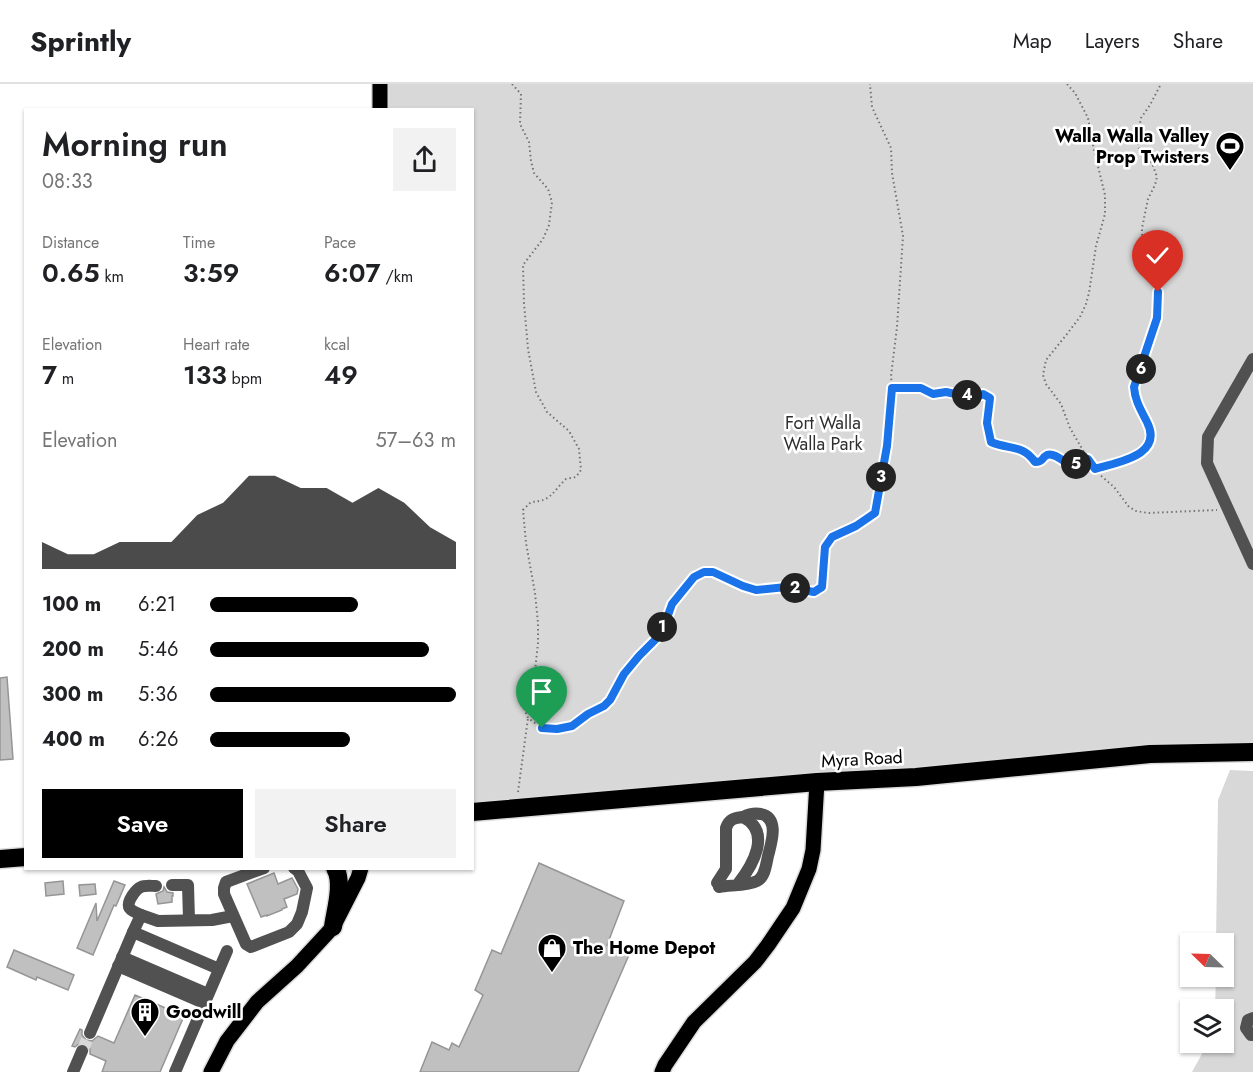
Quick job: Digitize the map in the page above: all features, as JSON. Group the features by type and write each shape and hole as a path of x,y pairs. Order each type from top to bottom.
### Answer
{"highway":[{"name":"Myra Road","path":"474,812 817,782 916,777 1150,754 1253,752"},
{"path":"0,859 24,857"},
{"path":"333,927 339,887 336,870"}],"main road":[{"path":"380,84 380,108"},
{"path":"662,1072 694,1022 754,962 793,908 809,869 813,850 817,782"},
{"path":"211,1072 227,1041 257,1002 297,966 333,927 360,870"}],"street":[{"path":"1253,359 1208,437 1207,463 1253,564"},
{"path":"749,814 765,815 772,826 772,837 762,876 754,882 718,885 726,869 728,823 749,814"},
{"path":"259,870 226,882 224,888 224,894 233,916 246,944 251,947 289,932 297,924 307,888 297,870"},
{"path":"172,885 188,885 189,920"},
{"path":"156,886 144,886 135,891 129,908 158,921 212,920 233,916"},
{"path":"90,1033 141,915"},
{"path":"133,932 219,969"},
{"path":"175,1072 227,951"},
{"path":"120,962 206,999"},
{"path":"1253,1018 1248,1020 1246,1028 1253,1035"},
{"path":"73,1072 82,1051"}],"path":[{"path":"512,84 521,94 520,124 529,142 534,173 548,189 552,202 549,225 543,239 523,265 528,349 536,392 547,412 569,431 579,449 581,470 576,477 566,479 549,498 541,502 531,502 524,510 526,543 535,592 538,643 535,671 524,708 528,718 518,792"},
{"path":"528,718 542,728 557,729 572,726 604,706 610,700 624,674 657,638 672,604 694,577 704,572 713,572 756,590 786,587 814,592 822,587 825,547 832,537 856,526 875,513 887,446 903,236 892,174 891,148 872,107 870,84"},
{"path":"1067,84 1078,98 1088,118 1106,195 1105,214 1096,246 1086,304 1080,317 1046,360 1043,375 1046,384 1060,404 1088,459 1130,507 1141,512 1228,510"},
{"path":"1095,469 1134,456 1146,449 1151,439 1150,429 1135,397 1134,387 1157,318 1158,292 1142,252 1142,228 1148,199 1157,177 1152,163 1139,148 1137,141 1141,118 1161,84"},
{"path":"892,388 921,388 933,394 946,392 960,395 987,395 990,398 987,423 991,442 1025,452 1039,463 1049,454 1070,465 1088,459"}],"green space":[{"name":"Fort Walla Walla Park","path":"380,84 1253,84 1253,752 474,812 474,108 380,108"},
{"path":"1230,770 1253,771 1253,1072 1192,1072 1202,1053 1234,1053 1234,999 1215,999 1216,987 1234,987 1234,933 1216,933 1218,800"}],"building":[{"path":"7,677 13,759 0,760 0,678"},
{"name":"The Home Depot","path":"539,863 624,901 607,945 629,955 578,1072 420,1072 432,1042 449,1050 452,1043 459,1047 483,995 475,990 492,950 501,954"},
{"path":"274,873 278,884 292,878 298,889 297,894 284,899 287,907 261,917 247,884"},
{"path":"63,881 64,894 46,896 45,883"},
{"path":"114,881 125,885 93,955 77,948 96,903 97,921"},
{"path":"95,884 96,894 80,896 79,885"},
{"path":"164,887 167,892 173,893 172,902 158,904 156,894 163,891"},
{"path":"14,950 74,975 68,990 37,977 36,980 7,967"},
{"name":"Goodwill","path":"135,995 184,1016 160,1072 102,1072 106,1061 90,1054 90,1049 86,1044 80,1043 75,1047 72,1046 80,1029 86,1040 92,1041 98,1036 114,1043"}],"tunnel":[{"path":"82,1051 90,1033"}],"place":[{"name":"Walla Walla Valley Prop Twisters","path":"1230,172"},
{"name":"The Home Depot","path":"552,974"},
{"name":"Goodwill","path":"145,1038"}],"route":[{"path":"542,728 557,729 572,726 604,706 610,700 624,674 657,638 672,604 694,577 704,572 713,572 756,590 786,587 814,592 822,587 823,556 825,547 832,537 856,526 875,513 887,446 892,388 921,388 933,394 946,392 960,395 987,395 990,398 987,423 991,442 1025,452 1039,463 1049,454 1070,465 1088,459 1095,469 1134,456 1146,449 1151,439 1150,429 1135,397 1134,387 1157,318 1158,292"}]}
